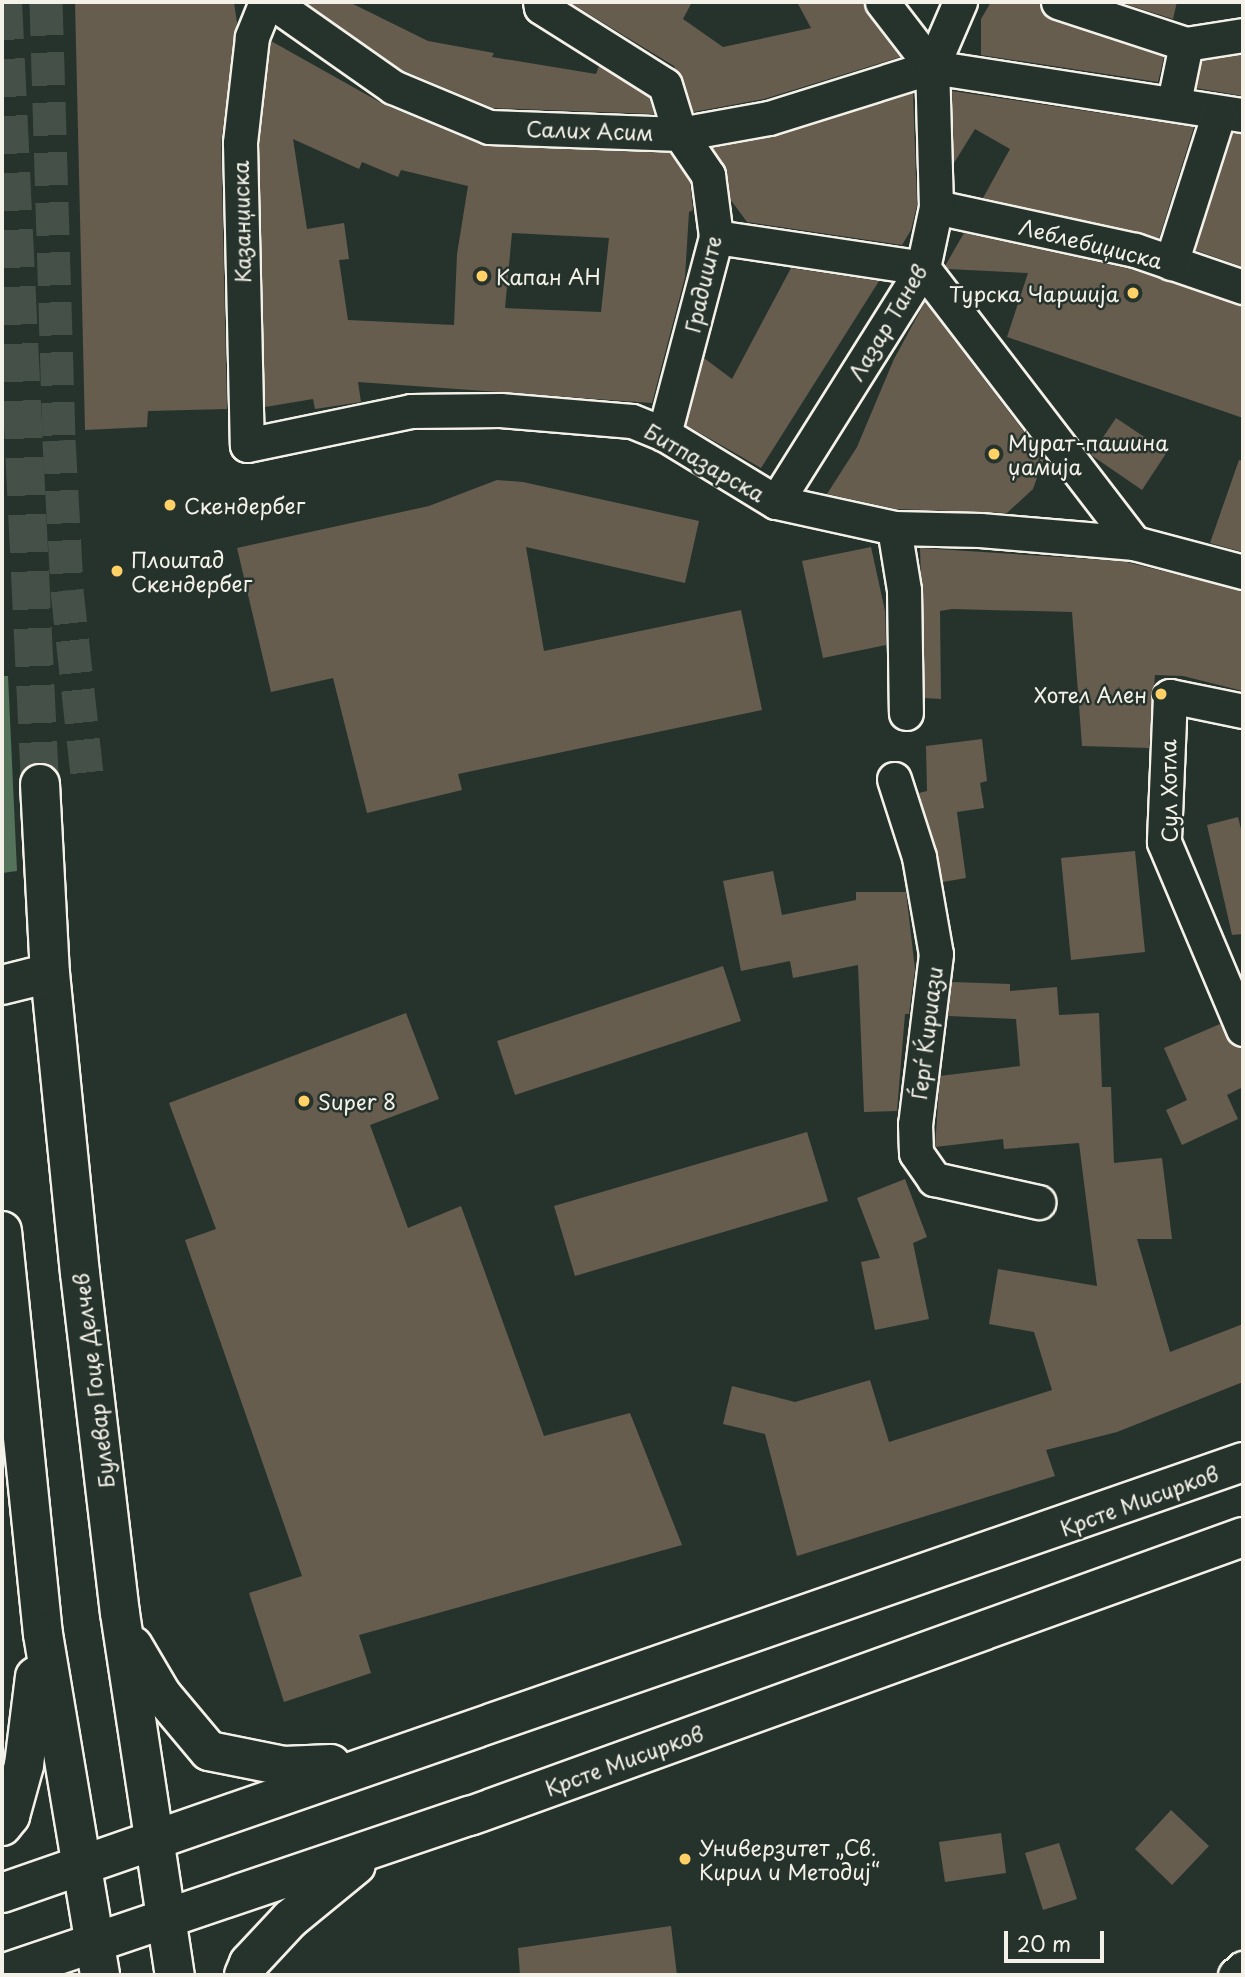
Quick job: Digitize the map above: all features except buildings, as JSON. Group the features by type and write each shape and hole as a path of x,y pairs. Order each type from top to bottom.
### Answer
{"street":[{"name":"Казанџиска","path":"247,445 240,143 252,37 266,2"},
{"name":"Салих Асим","path":"272,2 393,87 489,127 680,134 769,118 933,67"},
{"name":"Градиште","path":"540,2 541,7 665,85 680,134 708,175 716,237 664,434"},
{"path":"882,2 933,67 1174,102 1231,114 1171,263"},
{"name":"Лазар Танев","path":"776,502 923,268 936,207 933,67 960,2"},
{"path":"1058,2 1186,44 1243,35"},
{"path":"1174,102 1186,44"},
{"name":"Леблебиџиска","path":"936,207 1135,250 1243,287"},
{"path":"716,237 923,268 1134,542"},
{"name":"Битпазарска","path":"247,445 411,411 500,410 632,421 664,434 776,502 894,528 981,530 1134,542 1243,572"},
{"path":"894,528 904,590 906,713"},
{"name":"Сул Хотла","path":"1243,711 1170,696 1164,842 1243,1029"},
{"name":"Ѓерѓ Ќириази","path":"894,779 919,857 936,954 915,1124 916,1153 933,1179 1038,1202"},
{"name":"Булевар Гоце Делчев","path":"40,784 50,973 120,1613 175,1975"},
{"path":"2,985 50,973"},
{"path":"2,1231 43,1634 97,1959"},
{"name":"Крсте Мисирков","path":"2,1894 372,1762 825,1610 1243,1462"},
{"name":"Крсте Мисирков","path":"2,1974 97,1959 166,1919 393,1842 1243,1537"},
{"path":"120,1613 143,1666 209,1751 284,1766 372,1762"},
{"path":"2,1826 10,1816 24,1765 43,1634"},
{"path":"244,1975 249,1963 290,1919 343,1872 393,1842"},
{"path":"1235,1975 1243,1968"}],"green space":[{"path":"2,676 8,676 17,871 2,873"}],"tunnel":[{"path":"3,2 40,784"},
{"path":"46,2 59,440 67,590 88,782"}],"place":[{"name":"Капан АН","path":"482,276"},
{"name":"Турска Чаршија","path":"1133,293"},
{"name":"Мурат-пашина џамија","path":"994,454"},
{"name":"Скендербег","path":"170,505"},
{"name":"Плоштад Скендербег","path":"117,571"},
{"name":"Хотел Ален","path":"1161,694"},
{"name":"Super 8","path":"304,1101"},
{"name":"Универзитет „Св. Кирил и Методиј“","path":"685,1859"}]}
